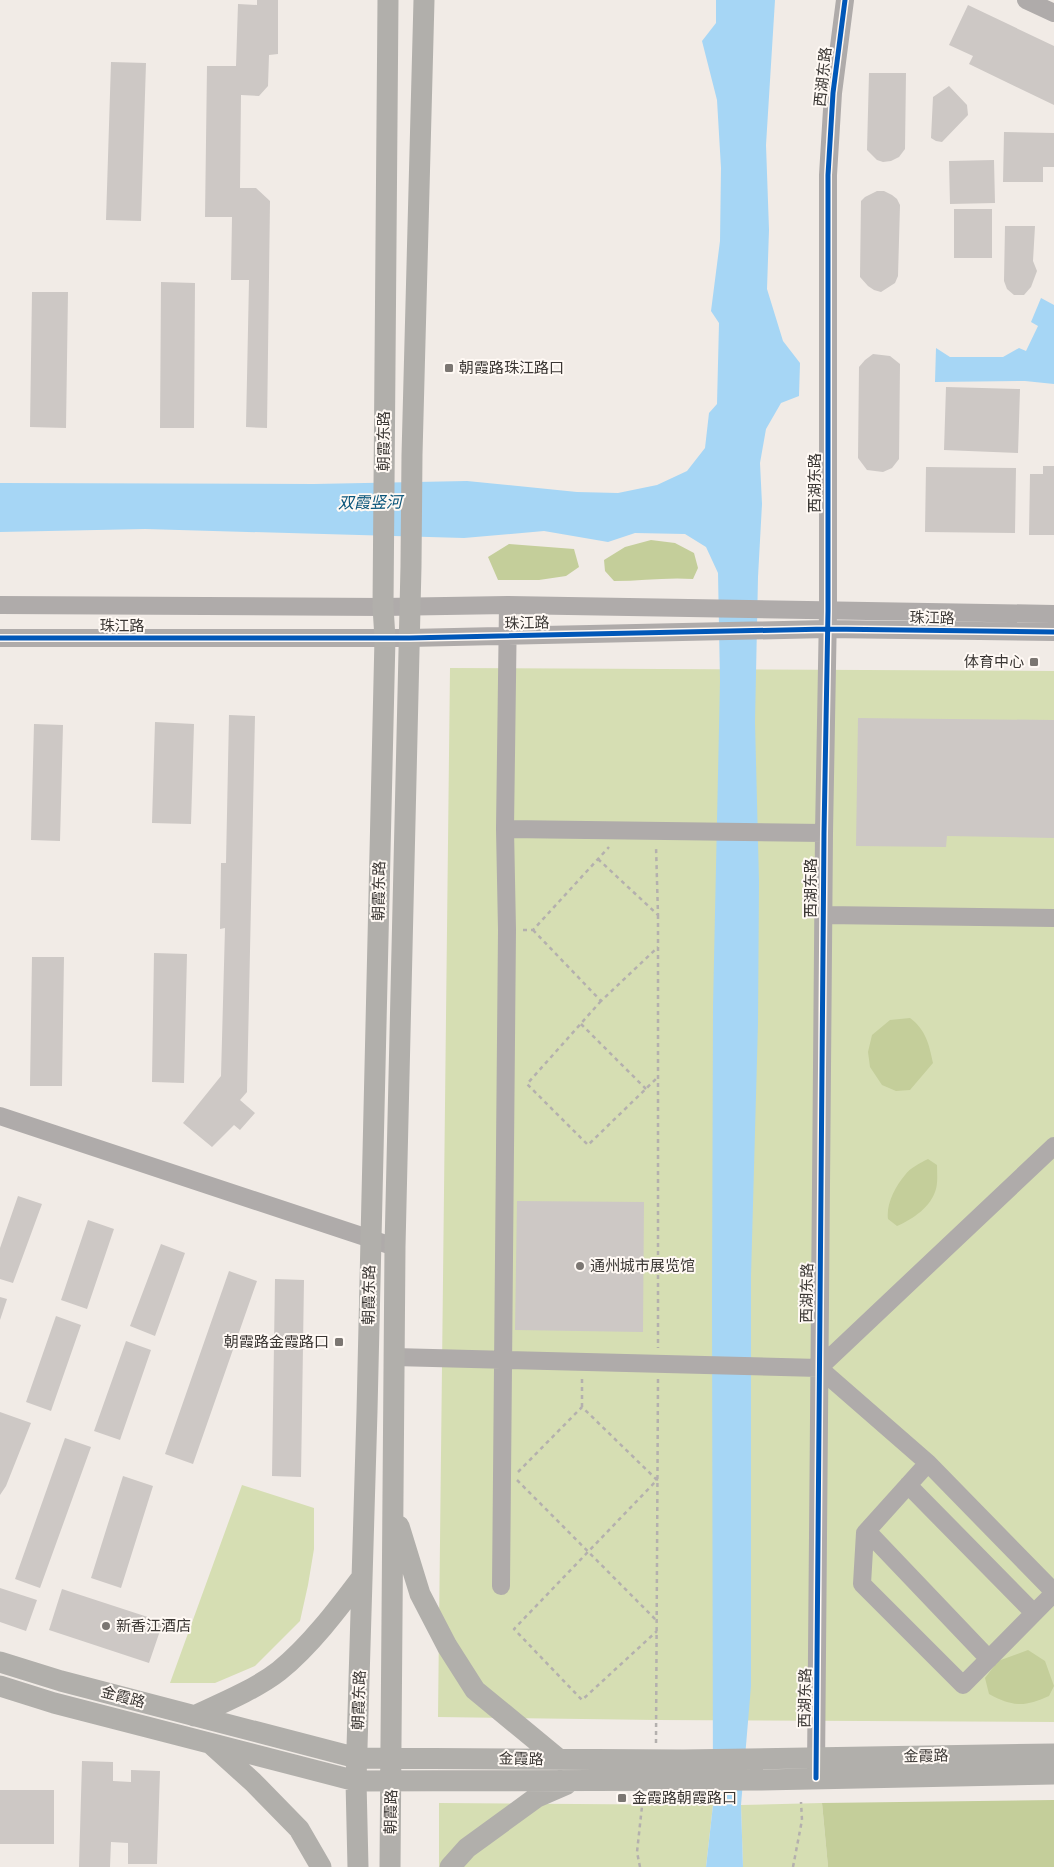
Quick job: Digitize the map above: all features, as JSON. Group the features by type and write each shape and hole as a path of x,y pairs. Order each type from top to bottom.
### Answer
{"main road":[{"name":"朝霞东路","path":"356,1781 385,638 383,607 388,0"},
{"name":"朝霞东路","path":"390,1757 395,1248 424,0"},
{"path":"393,1507 420,1594 447,1646 475,1690 560,1760"},
{"path":"194,1716 235,1697 278,1672 322,1628 362,1577"},
{"name":"金霞路","path":"0,1662 61,1681 357,1758 683,1760 772,1758 816,1768 1054,1774"},
{"name":"金霞路","path":"0,1686 54,1703 356,1781 762,1780 816,1768 1054,1754"},
{"path":"210,1743 253,1782 299,1829 322,1867"},
{"name":"朝霞路","path":"390,1757 392,1781 390,1867"},
{"path":"450,1867 467,1848 537,1797 576,1780"},
{"path":"356,1781 358,1867"}],"street":[{"name":"西湖东路","path":"816,1768 824,833 828,611 828,175 833,93 845,0"},
{"path":"1026,0 1054,13"},
{"name":"珠江路","path":"0,605 383,607 508,605 1054,614"},
{"path":"501,1586 508,605"},
{"name":"珠江路","path":"0,638 409,638 827,629 1054,632"},
{"path":"505,829 824,833"},
{"path":"824,915 1054,918"},
{"path":"0,1116 395,1248"},
{"path":"819,1368 1054,1146"},
{"path":"394,1357 819,1368 928,1463 1054,1592 963,1686 862,1584 865,1534 928,1463"},
{"path":"908,1486 1034,1613"},
{"path":"867,1531 989,1659"}],"path":[{"path":"533,930 612,843 610,829"},
{"path":"655,831 658,915 658,1363 655,1759"},
{"path":"598,858 658,915"},
{"path":"507,930 533,930 601,1001"},
{"path":"658,947 601,1001 527,1084 588,1145 658,1077"},
{"path":"581,1024 646,1089"},
{"path":"582,1361 582,1407 514,1476 657,1621"},
{"path":"582,1407 657,1480"},
{"path":"657,1480 514,1629 582,1700 657,1631"},
{"path":"793,1867 802,1820 801,1802"},
{"path":"640,1867 637,1852 643,1804"}],"green space":[{"path":"651,540 675,543 694,553 698,568 693,579 673,578 614,581 605,571 604,560 625,547"},
{"path":"509,544 574,549 579,567 566,576 539,580 498,580 488,557"},
{"path":"450,668 1054,671 1054,1722 438,1717"},
{"path":"910,1018 920,1027 928,1044 933,1063 910,1090 896,1091 882,1085 870,1067 868,1052 872,1035 890,1020"},
{"path":"928,1159 937,1165 937,1183 934,1195 921,1212 897,1226 888,1219 888,1207 892,1196 907,1172"},
{"path":"242,1485 314,1508 314,1549 300,1621 255,1666 215,1683 170,1683"},
{"path":"1028,1650 1045,1661 1054,1686 1049,1696 1026,1704 1019,1704 1005,1701 989,1694 985,1678 998,1661"},
{"path":"1054,1800 1054,1867 828,1867 822,1803"},
{"path":"439,1803 713,1805 706,1867 439,1867"},
{"path":"822,1803 828,1867 743,1867 741,1805"}],"water":[{"name":"双霞竖河","path":"716,0 775,0 766,145 769,230 767,289 783,341 800,363 799,396 781,403 766,429 760,463 762,504 758,577 755,722 759,881 758,1023 751,1276 751,1686 741,1805 743,1867 706,1867 713,1805 713,1006 720,681 718,573 706,547 685,534 635,533 608,542 544,531 464,538 145,529 0,532 0,483 314,484 467,481 577,492 618,493 657,485 687,471 705,448 709,413 717,404 719,323 711,311 720,241 721,168 717,100 702,41 716,23"},
{"path":"1041,298 1054,305 1054,384 1025,381 935,382 936,348 950,357 1003,357 1019,348 1026,351 1038,326 1031,322"}],"building":[{"path":"257,0 278,0 278,54 269,55 268,86 259,96 241,95 240,188 256,188 270,201 267,428 246,427 249,280 231,280 232,217 205,217 207,66 236,66 238,4 257,5"},
{"path":"968,5 1054,46 1054,105 969,64 973,56 949,45"},
{"path":"111,62 146,63 141,221 106,220"},
{"path":"869,73 906,73 905,149 899,157 891,161 883,162 877,160 867,150"},
{"path":"949,86 967,105 968,115 942,142 936,141 931,138 933,97"},
{"path":"1004,132 1054,133 1054,167 1043,167 1043,182 1003,182"},
{"path":"994,160 995,203 950,204 949,161"},
{"path":"877,191 884,191 892,195 900,205 898,276 895,283 881,292 868,286 860,277 861,201"},
{"path":"954,209 992,209 992,258 954,258"},
{"path":"1005,226 1035,226 1033,261 1037,271 1031,287 1024,295 1014,295 1007,289 1004,281"},
{"path":"161,282 195,283 194,428 160,428"},
{"path":"32,292 68,292 66,428 30,427"},
{"path":"873,354 890,356 900,364 899,459 892,468 883,472 867,470 858,458 859,367"},
{"path":"946,387 1020,389 1018,453 944,450"},
{"path":"1043,466 1054,466 1054,535 1029,535 1030,474 1043,474"},
{"path":"926,467 1016,468 1015,533 925,532"},
{"path":"229,715 255,716 247,1092 240,1100 255,1113 240,1130 234,1125 212,1147 183,1123 221,1076 225,928 220,929 221,863 226,863"},
{"path":"858,718 1054,720 1054,838 947,836 946,847 856,846"},
{"path":"155,722 194,724 191,824 152,823"},
{"path":"34,724 63,725 60,841 31,840"},
{"path":"154,953 187,954 184,1083 152,1082"},
{"path":"32,957 64,957 62,1086 30,1086"},
{"path":"18,1196 42,1204 13,1283 0,1279 0,1248"},
{"name":"通州城市展览馆","path":"517,1201 644,1202 643,1332 515,1330"},
{"path":"88,1220 114,1229 87,1309 61,1300"},
{"path":"161,1244 185,1253 155,1336 130,1326"},
{"path":"229,1271 257,1281 193,1464 165,1454"},
{"path":"275,1279 304,1280 301,1477 272,1476"},
{"path":"0,1297 7,1299 0,1320"},
{"path":"56,1316 81,1325 51,1411 26,1402"},
{"path":"126,1341 151,1350 120,1440 94,1431"},
{"path":"0,1412 31,1423 6,1486 0,1495"},
{"path":"65,1438 91,1447 40,1588 15,1579"},
{"path":"123,1476 153,1486 121,1588 91,1578"},
{"path":"0,1588 37,1600 26,1631 0,1622"},
{"name":"新香江酒店","path":"62,1589 163,1622 149,1663 49,1630"},
{"path":"82,1761 113,1762 113,1781 131,1782 131,1770 160,1771 157,1864 128,1864 128,1843 111,1842 110,1867 79,1867"},
{"path":"0,1790 54,1790 54,1844 0,1844"}],"cycle path":[{"path":"816,1778 824,833 828,611 828,175 833,93 845,0"},
{"path":"0,638 409,638 827,629 1054,632"}],"place":[{"name":"朝霞路珠江路口","path":"449,368"},
{"name":"体育中心","path":"1034,662"},
{"name":"通州城市展览馆","path":"580,1266"},
{"name":"朝霞路金霞路口","path":"339,1342"},
{"name":"新香江酒店","path":"106,1626"},
{"name":"金霞路朝霞路口","path":"622,1798"}]}
